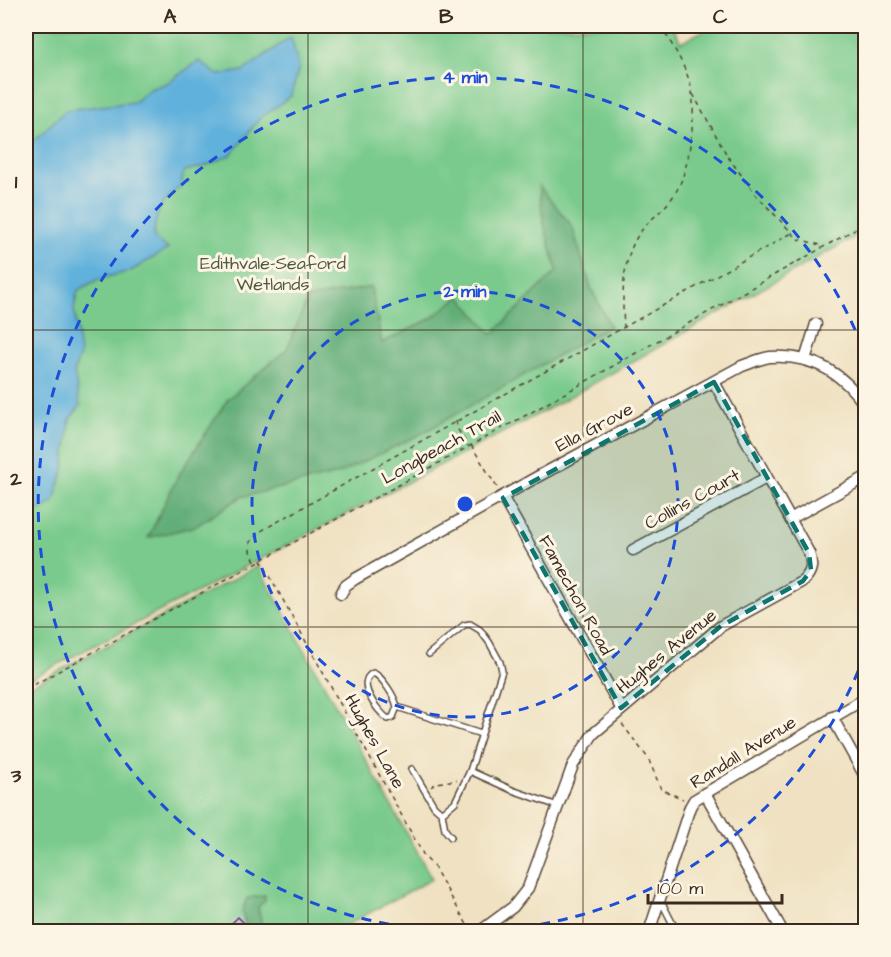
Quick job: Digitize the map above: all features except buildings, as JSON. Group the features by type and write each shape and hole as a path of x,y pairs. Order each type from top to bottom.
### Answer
{"street":[{"path":"806,360 816,324"},
{"name":"Ella Grove","path":"341,594 345,586 355,579 602,441 742,366 767,357 799,357 830,369 855,391 866,407"},
{"name":"Hughes Avenue","path":"479,932 513,907 528,888 573,765 593,734 721,626 803,581 811,570 812,562 790,519 714,382"},
{"path":"790,519 866,477"},
{"name":"Collins Court","path":"633,550 766,478"},
{"name":"Famechon Road","path":"502,498 618,711"},
{"name":"Randall Avenue","path":"650,932 694,800 866,698"},
{"path":"832,717 866,778"},
{"path":"705,793 783,932"}],"lane":[{"path":"429,654 451,634 467,624 478,629 489,642 500,662 502,671 470,771 454,803 442,813"},
{"path":"373,673 379,675 394,697 397,707 391,720 380,713 365,686 368,675 373,673"},
{"path":"397,707 482,734"},
{"path":"412,769 434,806 442,813 444,827 451,837"},
{"path":"470,771 512,790 558,806"},
{"path":"660,900 677,932"}],"path":[{"path":"661,26 688,79 692,93 728,157 756,195 798,239 824,246"},
{"path":"624,328 622,292 629,256 640,233 677,191 686,168 691,139 692,93"},
{"name":"Longbeach Trail","path":"26,689 866,223"},
{"path":"256,562 250,551 250,542 261,531 792,233"},
{"path":"456,420 457,428 502,498"},
{"name":"Hughes Lane","path":"261,560 424,856 434,867 470,932"},
{"path":"618,711 648,758 661,789 684,799"},
{"path":"425,791 436,783 455,779 465,782"}],"highlighted area":[{"path":"714,382 809,553 811,570 803,581 721,626 621,708 503,498"}],"green space":[{"name":"Edithvale-Seaford Wetlands","path":"26,26 672,26 681,42 713,26 865,26 865,231 548,409 26,681"},
{"path":"539,186 572,226 591,288 610,326 419,435 338,474 241,497 196,526 148,538 178,476 228,399 287,349 308,298 371,287 382,343 430,319 460,296 492,334 557,271 544,224"},
{"path":"258,566 432,879 336,931 26,932 26,688"},
{"path":"265,896 265,901 258,907 263,931 232,932 233,926 239,931 245,924 242,911 247,898"}],"water":[{"path":"291,37 299,67 291,96 260,118 231,155 203,167 184,171 181,186 164,202 156,221 154,238 168,249 131,271 99,279 78,290 74,308 80,355 74,371 80,406 70,419 64,469 53,503 26,517 26,148 66,110 134,102 150,89 167,83 199,61 218,75 243,71"}]}
